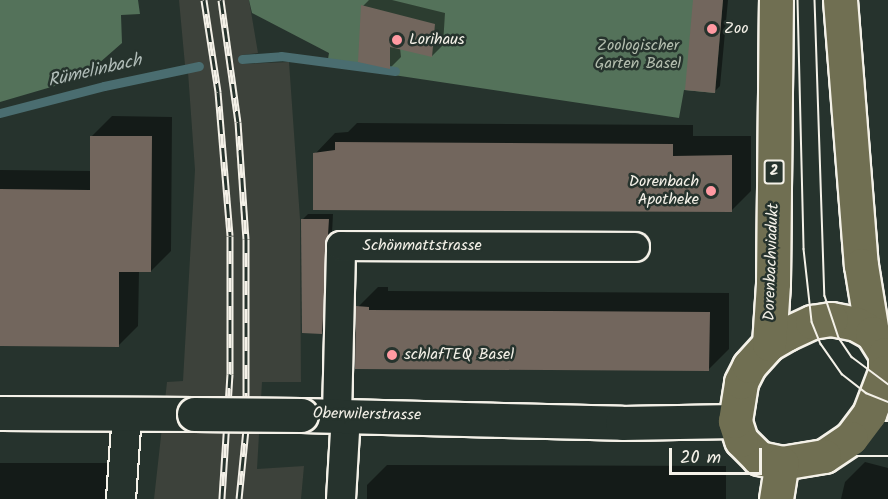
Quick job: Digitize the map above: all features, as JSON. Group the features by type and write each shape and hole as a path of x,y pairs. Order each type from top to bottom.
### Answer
{"main road":[{"name":"Dorenbachviadukt","path":"769,344 773,283 776,0"},
{"path":"840,0 861,266 882,347 885,372 875,398 851,438 824,456 782,463 759,458 741,440 735,421 741,382 769,344 812,322 831,319 856,324 882,347"},
{"name":"Oberwilerstrasse","path":"0,413 341,415 622,423 735,421"},
{"path":"851,438 888,438"},
{"path":"776,499 782,463"}],"street":[{"name":"Schönmattstrasse","path":"341,415 341,246 635,247"},
{"path":"121,499 127,413"},
{"path":"341,415 341,499"}],"shaded area":[{"path":"179,0 249,0 258,53 242,55 243,64 289,62 300,219 301,382 262,382 257,469 304,466 301,499 154,499 167,382 183,381 195,170 188,72 199,70 199,63 185,65"}],"green space":[{"path":"0,0 138,0 140,14 121,15 122,43 82,78 0,102"},
{"name":"Zoologischer Garten Basel","path":"249,0 723,0 715,93 684,90 679,118 327,65 329,53 252,13"}],"building":[{"path":"693,0 723,0 715,93 685,90"},
{"name":"Lorihaus","path":"361,5 435,24 432,57 390,47 390,69 358,62"},
{"path":"90,136 152,136 151,272 119,272 119,347 0,346 0,189 90,190"},
{"path":"335,142 673,144 673,156 732,155 732,212 313,210 313,153 335,150"},
{"path":"301,219 329,219 322,334 302,333"},
{"path":"356,306 369,307 369,310 710,312 709,371 355,369"}],"waterway":[{"name":"Rümelinbach","path":"242,59 281,56 395,71"},
{"name":"Rümelinbach","path":"0,113 104,86 199,66"}],"tram line":[{"path":"798,0 804,249 812,322 821,344 842,374 866,393 888,402"},
{"path":"815,0 825,296 839,338 852,357 888,384"}],"railway":[{"path":"204,0 218,92 230,236 230,374 222,499"},
{"path":"221,0 238,122 246,239 246,429 239,499"}],"place":[{"name":"Zoo","path":"712,29"},
{"name":"Lorihaus","path":"397,40"},
{"name":"Dorenbach Apotheke","path":"711,191"},
{"name":"schlafTEQ Basel","path":"392,355"}]}
